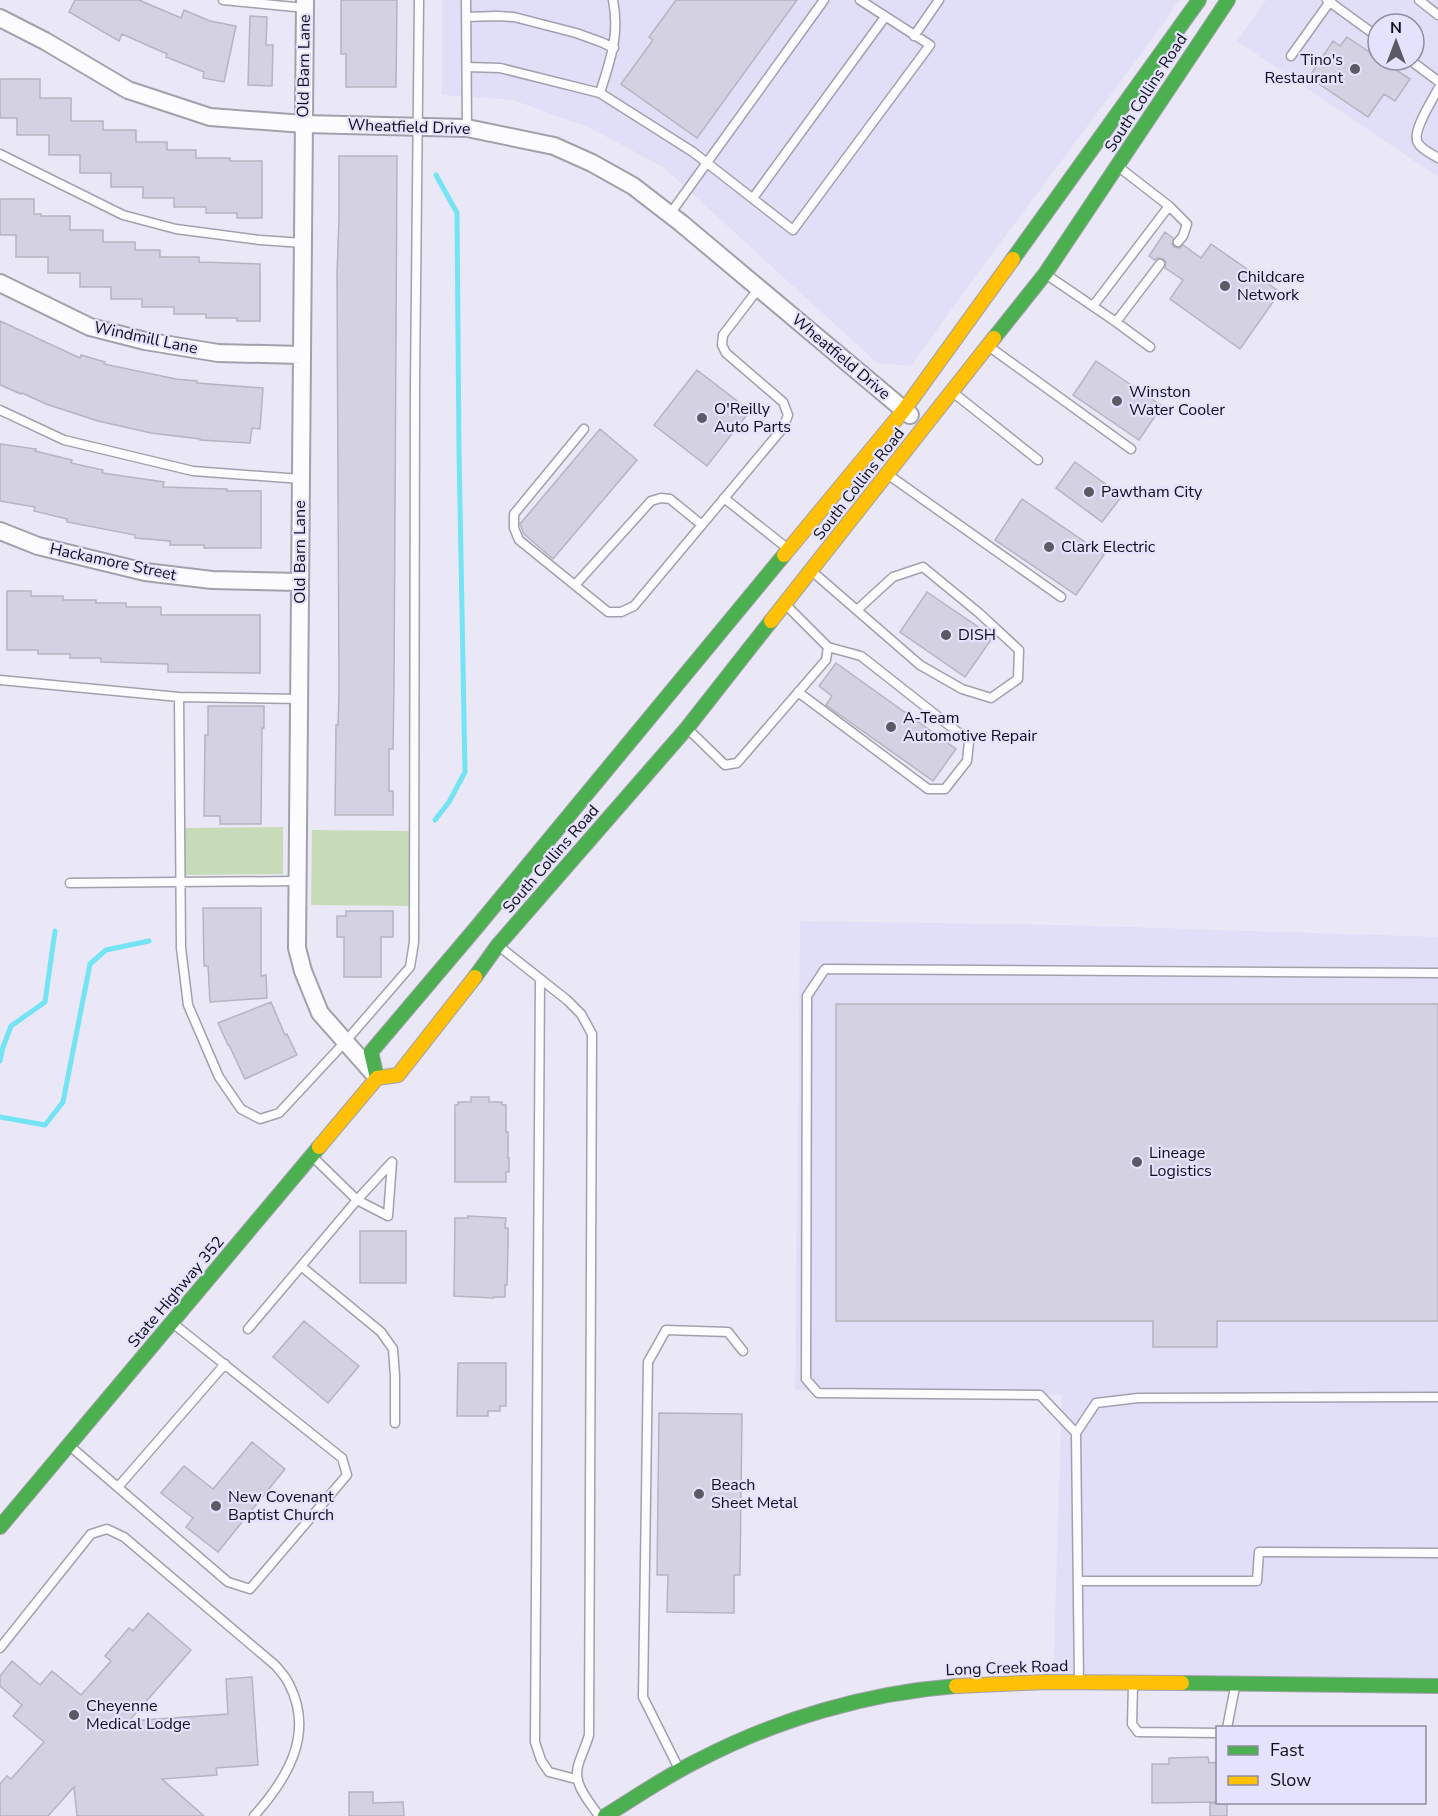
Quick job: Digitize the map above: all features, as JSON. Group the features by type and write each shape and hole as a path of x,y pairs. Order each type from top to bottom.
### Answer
{"main road":[{"name":"South Collins Road","path":"487,937 687,728 1045,274 1228,0"},
{"name":"South Collins Road","path":"485,964 487,937 788,549 904,410 1193,2"},
{"path":"1193,2 1214,20"},
{"path":"377,1078 371,1052 400,1016 487,937"},
{"name":"State Highway 352","path":"0,1527 377,1078 398,1075 485,964"},
{"name":"Long Creek Road","path":"605,1816 711,1753 801,1718 877,1697 948,1686 1078,1682 1438,1686"}],"street":[{"name":"Old Barn Lane","path":"305,4 297,948 303,971 320,1013 377,1078"},
{"name":"Wheatfield Drive","path":"0,18 45,41 128,90 210,117 304,124 467,128 554,146 592,163 633,186 670,214 924,427"},
{"name":"Windmill Lane","path":"0,283 90,327 145,341 218,353 302,355"},
{"name":"Hackamore Street","path":"0,531 38,546 145,572 212,580 300,582"}],"lane":[{"path":"223,0 305,4"},
{"path":"179,697 181,948 188,1005 219,1077 241,1109 260,1119 279,1113 345,1042 410,966 414,942 415,383 419,0"},
{"path":"466,0 467,128"},
{"path":"600,93 614,48 613,0"},
{"path":"670,214 824,0"},
{"path":"467,67 500,68 600,93 693,152 793,230 930,45 860,0"},
{"path":"915,36 939,0"},
{"path":"1419,0 1438,15"},
{"path":"1291,56 1329,1 1366,28"},
{"path":"466,17 514,17 576,33 614,48"},
{"path":"753,198 885,17"},
{"path":"1438,89 1417,130 1416,141 1420,147 1438,158"},
{"path":"0,154 123,215 176,229 303,243"},
{"path":"1118,166 1169,206 1187,224 1178,242"},
{"path":"1093,306 1169,206"},
{"path":"1116,322 1160,264"},
{"path":"1045,274 1150,348"},
{"path":"584,429 514,514 514,528 519,540 608,612 621,612 634,606 783,428 788,415 783,402 726,353 722,345 723,335 759,288"},
{"path":"988,346 1131,449"},
{"path":"952,392 1038,460"},
{"path":"0,410 64,440 194,471 301,479"},
{"path":"887,474 1061,597"},
{"path":"576,585 651,501 661,498 670,499 702,525"},
{"path":"724,498 788,549"},
{"path":"811,571 920,665 962,689 991,698 1018,679 1019,650 979,613 923,567 893,577 857,610"},
{"path":"785,604 828,647 861,656 969,741 967,760 945,789 928,789 798,692"},
{"path":"687,728 725,765 737,763 826,660 828,647"},
{"path":"0,680 179,697 299,699"},
{"path":"70,882 298,881"},
{"path":"487,937 581,1014 592,1034 589,1734 577,1768 576,1779 599,1816"},
{"path":"1076,1433 1040,1395 818,1393 806,1379 807,996 825,969 1438,973"},
{"path":"540,979 535,1742 541,1760 549,1772 576,1779"},
{"path":"248,1329 357,1200 392,1162 388,1216 357,1200 312,1156"},
{"path":"301,1266 381,1332 393,1349 395,1423"},
{"path":"69,1444 228,1582 250,1589 347,1475 342,1458 172,1322"},
{"path":"680,1770 643,1697 648,1362 666,1330 728,1332 743,1351"},
{"path":"118,1487 225,1364"},
{"path":"1078,1682 1076,1433 1096,1403 1138,1398 1438,1397"},
{"path":"0,1648 92,1534 107,1529 124,1537 275,1665 288,1682 296,1700 299,1723 296,1748 286,1774 270,1798 254,1816"},
{"path":"1078,1581 1257,1581 1259,1552 1438,1553"},
{"path":"1133,1683 1132,1724 1138,1732 1216,1733"},
{"path":"1227,1726 1235,1684"}],"shaded area":[{"path":"442,0 1179,0 911,366 877,363 663,167 590,128 513,100 442,95"},
{"path":"1266,0 1438,0 1438,177 1237,41"},
{"path":"800,921 1066,925 1438,937 1438,1679 1053,1679 1062,1395 795,1390"}],"green space":[{"path":"283,827 283,874 184,875 184,828"},
{"path":"312,830 411,831 411,906 311,905"}],"building":[{"path":"75,0 139,0 181,18 184,10 210,21 236,26 224,82 203,78 204,72 166,57 167,54 122,34 119,41 69,12"},
{"path":"341,0 397,0 396,87 346,87 346,54 341,54"},
{"path":"676,0 797,0 697,138 621,84 653,40 649,37"},
{"path":"250,16 267,17 266,45 273,45 272,86 248,85"},
{"name":"Tino's Restaurant","path":"1347,37 1366,50 1366,72 1399,72 1410,79 1395,101 1384,94 1368,117 1309,77 1333,41 1340,46"},
{"path":"0,79 40,79 40,98 71,98 71,121 103,121 103,130 136,130 136,142 167,142 167,150 196,150 196,158 262,161 262,218 237,218 237,213 206,213 206,207 174,207 174,198 143,198 143,187 111,187 111,173 80,173 80,155 49,155 49,135 17,135 17,118 0,118"},
{"path":"339,156 397,156 394,686 393,749 389,749 389,791 393,791 393,815 335,815 336,725 338,725 339,693 337,273"},
{"path":"0,199 34,199 34,214 70,216 70,230 103,230 103,242 135,242 135,250 160,250 160,257 199,257 199,262 260,264 260,321 206,318 206,314 174,314 174,307 142,307 142,299 111,299 111,287 80,287 80,273 48,273 48,257 16,257 16,235 0,235"},
{"name":"Childcare Network","path":"1165,232 1173,238 1174,247 1180,248 1183,245 1201,258 1211,244 1280,292 1240,349 1170,299 1183,280 1165,268 1166,262 1163,259 1155,260 1149,256"},
{"path":"0,321 80,358 81,355 105,362 104,364 176,379 197,381 197,383 263,388 260,429 252,428 250,443 200,440 151,433 98,421 21,394 0,385"},
{"name":"Winston Water Cooler","path":"1096,361 1162,406 1139,440 1073,395"},
{"name":"O'Reilly Auto Parts","path":"697,370 750,411 707,466 654,425"},
{"path":"600,429 637,460 553,559 524,534 520,524"},
{"path":"0,444 36,449 35,451 72,460 71,463 103,470 102,473 164,482 163,487 261,491 261,548 204,548 204,545 170,545 170,541 135,538 135,535 67,522 67,519 34,511 35,507 0,501"},
{"name":"Pawtham City","path":"1075,462 1122,496 1102,522 1056,488"},
{"name":"Clark Electric","path":"1022,499 1104,555 1076,595 995,540"},
{"path":"7,591 31,591 31,596 63,596 63,600 126,603 126,607 161,607 161,615 260,615 260,673 168,672 168,664 101,662 101,658 70,658 70,654 38,654 38,650 7,650"},
{"name":"DISH","path":"927,592 993,637 965,677 900,632"},
{"name":"A-Team Automotive Repair","path":"836,663 956,749 933,781 826,705 832,696 819,686"},
{"path":"208,706 264,706 261,824 220,824 220,816 204,816 205,735 208,735"},
{"path":"203,908 261,908 261,976 266,975 267,998 210,1002 208,966 204,966"},
{"path":"346,911 393,911 393,937 381,937 381,977 344,977 344,937 337,937 337,916 346,916"},
{"path":"271,1002 285,1035 287,1034 297,1055 245,1079 218,1023"},
{"name":"Lineage Logistics","path":"836,1004 1438,1004 1438,1321 1217,1321 1217,1347 1153,1347 1153,1321 836,1321"},
{"path":"471,1097 489,1097 489,1102 502,1102 502,1105 506,1105 509,1172 506,1172 506,1182 455,1182 455,1105 458,1105 458,1102 471,1102"},
{"path":"468,1216 506,1218 508,1246 505,1297 454,1296 455,1218 468,1218"},
{"path":"360,1231 406,1231 406,1283 360,1283"},
{"path":"304,1321 359,1366 328,1403 273,1357"},
{"path":"458,1363 506,1363 506,1406 500,1406 500,1411 488,1411 488,1416 457,1416"},
{"name":"Beach Sheet Metal","path":"659,1413 742,1414 740,1575 734,1575 734,1613 667,1612 668,1575 657,1575"},
{"name":"New Covenant Baptist Church","path":"252,1442 285,1469 218,1552 186,1527 193,1518 161,1493 184,1466 213,1489"},
{"name":"Cheyenne Medical Lodge","path":"148,1613 191,1650 129,1721 228,1714 226,1679 252,1677 258,1765 216,1768 217,1775 162,1779 204,1816 77,1816 74,1787 48,1816 0,1816 0,1784 7,1776 11,1779 44,1742 13,1716 22,1705 0,1686 0,1676 12,1661 40,1685 52,1671 81,1695 111,1661 105,1656 129,1628 133,1631"},
{"path":"1208,1757 1209,1763 1216,1762 1216,1802 1152,1803 1152,1764 1169,1764 1169,1758"},
{"path":"349,1792 373,1792 373,1803 403,1802 404,1816 349,1816"},
{"path":"1210,1803 1227,1804 1227,1816 1210,1816"}],"waterway":[{"path":"435,820 449,802 465,772 457,213 436,175"},
{"path":"0,1061 11,1026 45,1002 55,931"},
{"path":"0,1117 45,1125 63,1102 90,964 106,950 149,941"}],"traffic: fast":[{"path":"1013,259 1199,0"},
{"path":"994,338 1045,274 1228,0"},
{"path":"377,1078 371,1052 784,555"},
{"path":"475,977 498,945 687,728 771,621"},
{"path":"0,1527 319,1147"},
{"path":"1182,1683 1438,1686"},
{"path":"605,1816 687,1766 729,1745 792,1720 889,1695 956,1686"}],"traffic: slow":[{"path":"784,555 904,410 1013,259"},
{"path":"771,621 994,338"},
{"path":"319,1147 377,1078 398,1075 475,977"},
{"path":"956,1686 1046,1682 1182,1683"}],"place":[{"name":"Tino's Restaurant","path":"1355,69"},
{"name":"Childcare Network","path":"1225,286"},
{"name":"Winston Water Cooler","path":"1117,401"},
{"name":"O'Reilly Auto Parts","path":"702,418"},
{"name":"Pawtham City","path":"1089,492"},
{"name":"Clark Electric","path":"1049,547"},
{"name":"DISH","path":"946,635"},
{"name":"A-Team Automotive Repair","path":"891,727"},
{"name":"Lineage Logistics","path":"1137,1162"},
{"name":"Beach Sheet Metal","path":"699,1494"},
{"name":"New Covenant Baptist Church","path":"216,1506"},
{"name":"Cheyenne Medical Lodge","path":"74,1715"}]}
